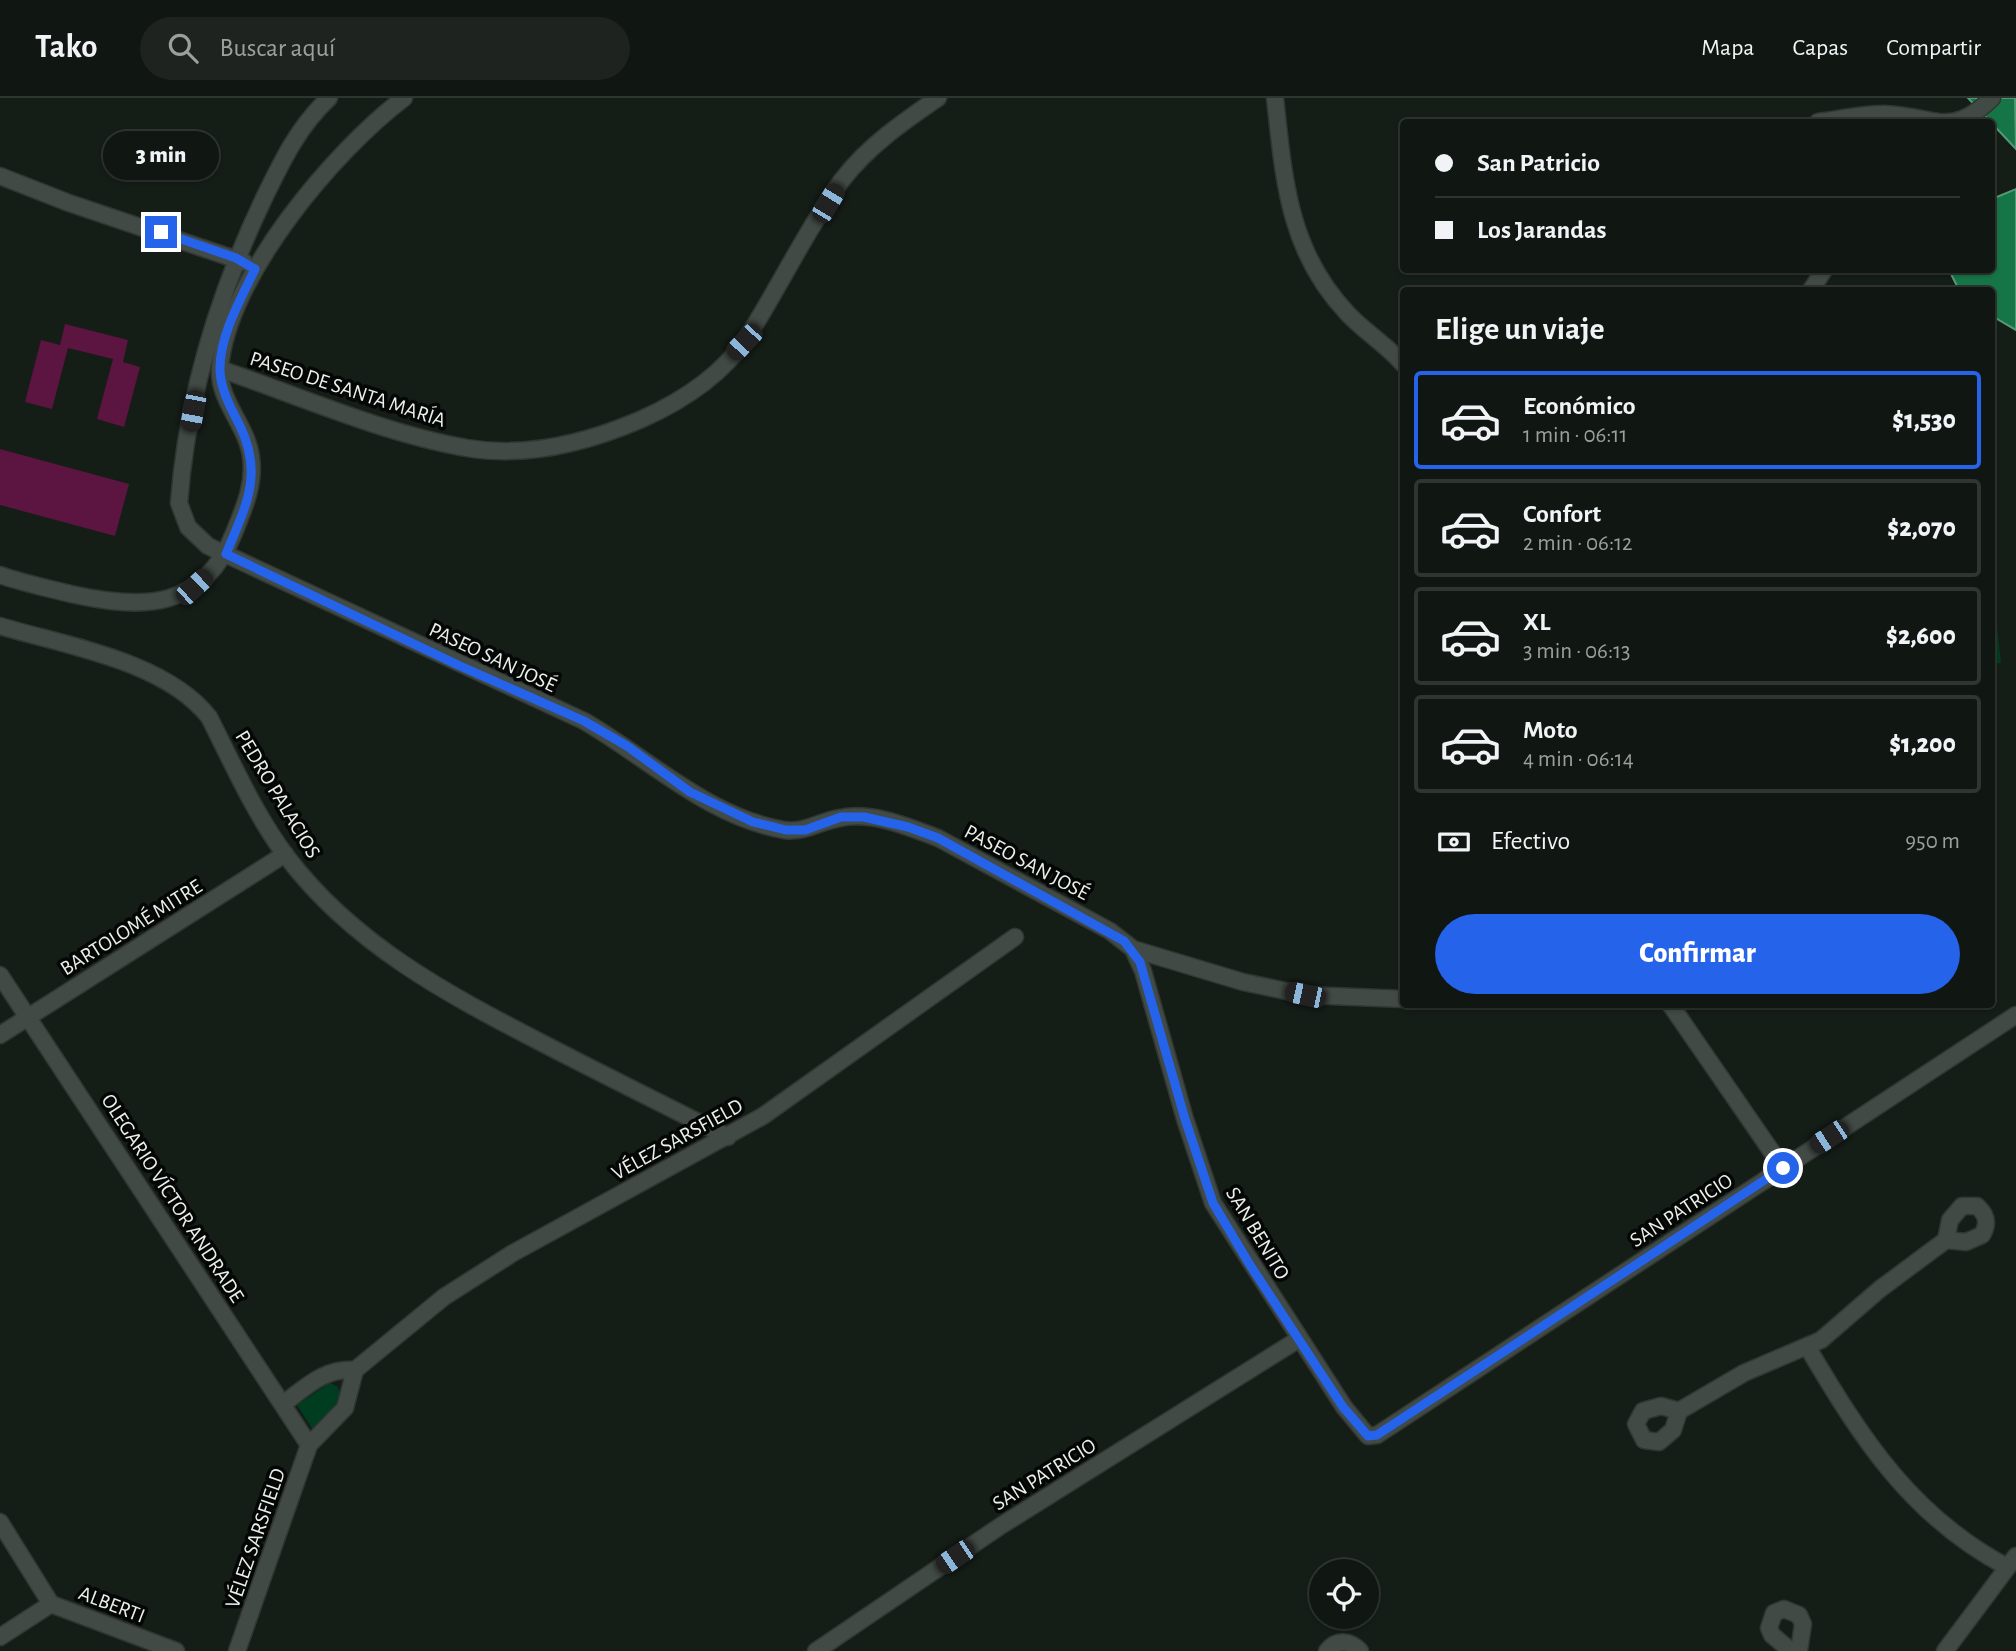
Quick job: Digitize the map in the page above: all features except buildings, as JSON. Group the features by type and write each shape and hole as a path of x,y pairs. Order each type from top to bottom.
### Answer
{"street":[{"name":"PASEO SAN JOSÉ","path":"329,98 301,128 236,258 206,345 179,503 188,527 208,546 458,665 584,721 627,746 690,792 753,822 786,830 805,830 841,817 864,817 908,827 938,838 1110,931 1133,949 1243,982 1305,995 1400,999"},
{"path":"0,575 113,603 143,604 169,599 194,587 226,554 249,497 253,477 251,454 224,395 220,369 230,324 255,269 300,204 381,115 404,98"},
{"name":"PASEO DE SANTA MARÍA","path":"220,369 418,437 469,448 512,450 555,446 610,433 673,405 710,379 744,342 842,180 888,132 938,98"},
{"path":"1274,98 1291,215 1301,245 1323,284 1347,313 1400,361"},
{"path":"1960,119 1976,114 1992,98"},
{"path":"1853,119 1886,114 1913,119"},
{"path":"0,176 69,203 236,258 255,269"},
{"name":"PEDRO PALACIOS","path":"0,626 146,670 197,702 209,717 285,854 332,908 397,962 507,1025 727,1137"},
{"name":"BARTOLOMÉ MITRE","path":"0,1035 285,854"},
{"name":"VÉLEZ SARSFIELD","path":"237,1651 309,1445 345,1409 355,1370 444,1297 494,1265 727,1137 824,1074 1015,937"},
{"name":"SAN BENITO","path":"1133,949 1143,971 1210,1196 1250,1265 1343,1407 1368,1436"},
{"name":"OLEGARIO VÍCTOR ANDRADE","path":"0,975 309,1445"},
{"path":"1673,1008 1783,1168"},
{"name":"SAN PATRICIO","path":"1368,1436 1377,1435 2016,1016"},
{"path":"1679,1411 1752,1369 1808,1348 1830,1333 1880,1289 1947,1240"},
{"name":"SAN PATRICIO","path":"817,1651 1002,1525 1299,1339"},
{"path":"1808,1348 1836,1395 1894,1478 1952,1534 2012,1562 1945,1651"},
{"path":"283,1405 323,1374 341,1369 355,1370"},
{"path":"0,1522 51,1604"},
{"name":"ALBERTI","path":"0,1637 51,1604 177,1651"},
{"path":"1791,1651 1772,1636 1769,1628 1774,1613 1783,1609 1799,1615 1803,1624 1799,1651"},
{"path":"1327,1651 1339,1642 1347,1642 1360,1651"}],"shaded area":[{"path":"1968,98 2015,98 2016,149 1995,127 1995,119 1988,119"},
{"path":"2016,189 2016,330 1995,318 1995,287 1958,287 1950,273 1995,273 1995,198"},
{"path":"1995,609 2001,663 1995,664"},
{"path":"330,1383 338,1387 339,1400 333,1411 313,1430 297,1405"}],"route":[{"path":"161,232 236,258 255,269 230,324 220,369 224,395 251,454 253,477 249,497 226,554 458,665 584,721 627,746 690,792 753,822 786,830 805,830 841,817 864,817 908,827 938,838 1124,941 1133,949 1140,962 1197,1160 1213,1203 1250,1265 1281,1308 1343,1407 1360,1430 1368,1436 1377,1435 1783,1168"}]}
